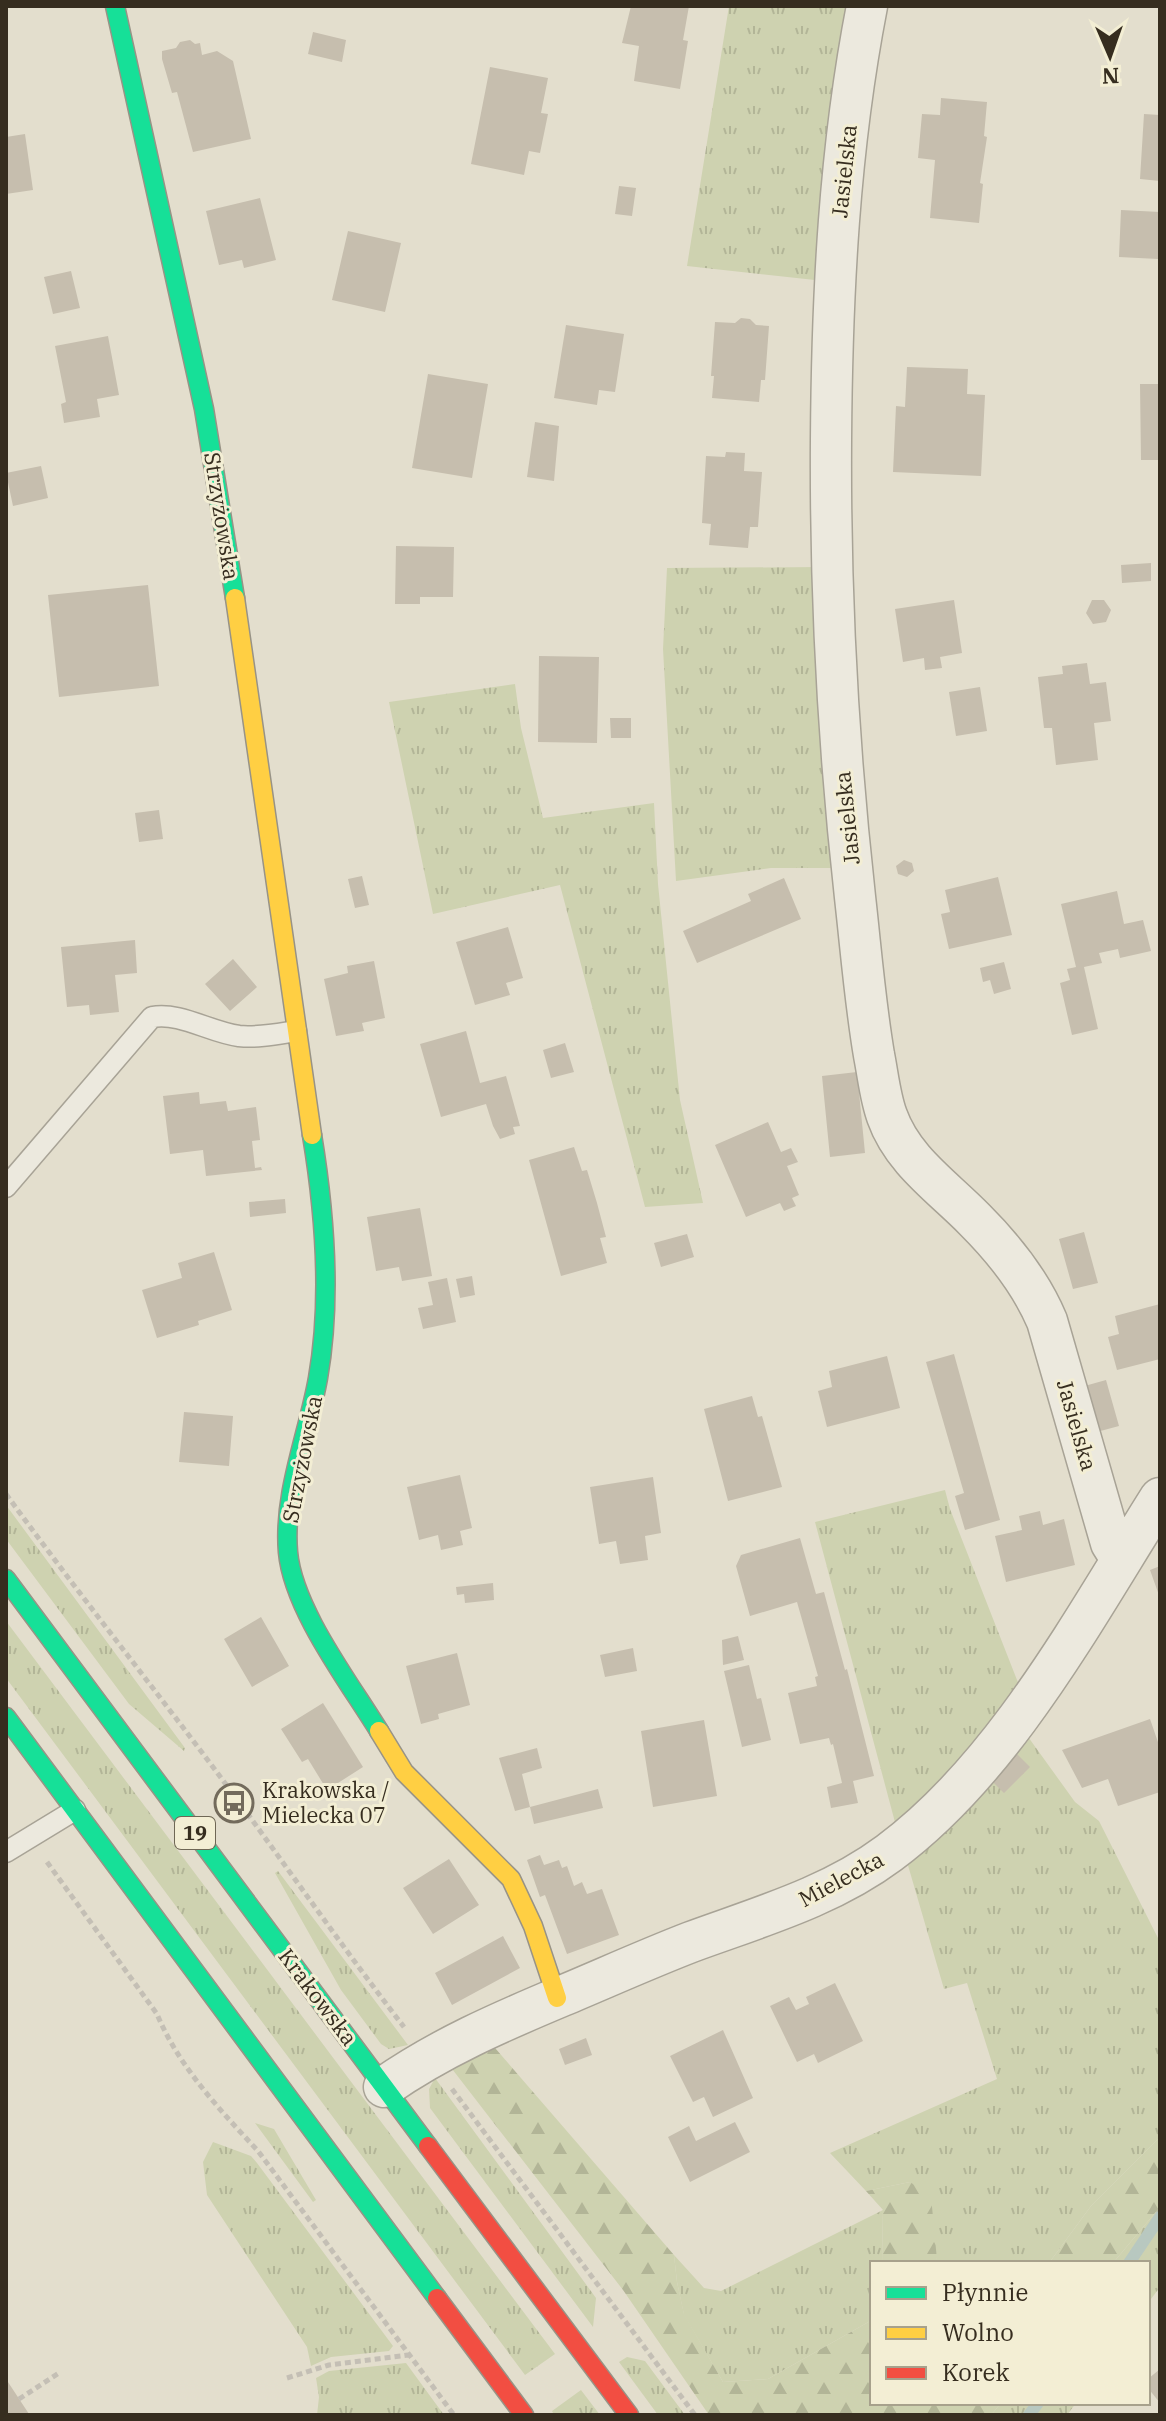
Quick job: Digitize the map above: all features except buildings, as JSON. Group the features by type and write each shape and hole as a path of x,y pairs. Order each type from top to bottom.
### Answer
{"street":[{"name":"Strzyżowska","path":"115,6 204,409 254,720 323,1210 325,1319 318,1378 290,1499 288,1552 294,1580 312,1622 404,1772 511,1879 533,1926 557,1998"},
{"name":"Jasielska","path":"867,6 846,148 835,253 831,486 839,736 867,1014 881,1095 887,1117 900,1142 914,1163 976,1221 1036,1295 1047,1321 1111,1543 1121,1559"},
{"name":"Mielecka","path":"384,2087 428,2057 498,2022 658,1955 802,1901 889,1854 947,1803 1004,1736 1160,1498"},
{"name":"Krakowska","path":"6,1579 629,2415"},
{"path":"6,1717 519,2411"}],"lane":[{"path":"6,1187 152,1017 173,1016 197,1026 239,1036 296,1031"},
{"path":"6,1852 75,1810"}],"path":[{"path":"6,1494 695,2415"},
{"path":"28,1838 157,2014 168,2041 224,2114 258,2151 454,2415"},
{"path":"287,2378 329,2365 409,2354"},
{"path":"19,2399 59,2373"}],"green space":[{"path":"729,6 858,6 824,281 687,266"},
{"path":"821,567 840,868 771,868 676,881 663,649 667,568"},
{"path":"515,684 521,728 543,818 654,803 658,884 680,1100 703,1203 645,1207 560,885 433,914 389,702"},
{"path":"945,1490 1019,1685 943,1787 896,1826 815,1522"},
{"path":"6,1505 185,1748 184,1751 129,1704 6,1539"},
{"path":"6,1621 555,2354 525,2375 6,1678"},
{"path":"1026,1734 1075,1802 1099,1821 1160,1942 1160,2137 1091,2206 1050,2261 938,2261 910,2182 866,2191 830,2153 997,2079 967,1983 944,1989 907,1862"},
{"path":"278,1871 408,2045 389,2049 381,2044 341,1990 275,1873"},
{"path":"489,2041 674,2255 684,2314 723,2382 768,2379 870,2321 870,2405 999,2405 991,2415 709,2415 623,2290 449,2065"},
{"path":"435,2078 596,2298 593,2327 430,2108 429,2089"},
{"path":"255,2123 274,2129 316,2200 313,2202"},
{"path":"1160,2137 1160,2207 1115,2261 1050,2261 1091,2206"},
{"path":"213,2142 251,2156 257,2163 393,2346 389,2351 331,2357 311,2366 307,2347 207,2195 203,2162"},
{"path":"910,2182 931,2196 938,2261 882,2261 883,2210 866,2191"},
{"path":"1160,2207 1160,2287 1150,2300 1150,2261 1115,2261"},
{"path":"883,2210 882,2261 870,2261 870,2321 768,2379 723,2382 684,2315 674,2255 704,2288 721,2291"},
{"path":"627,2357 645,2361 685,2415 658,2415 619,2362"},
{"path":"406,2363 444,2415 317,2415 319,2397 316,2378 329,2371"},
{"path":"581,2390 600,2415 554,2415 552,2411"},
{"path":"999,2405 1074,2405 1067,2415 991,2415"}],"waterway":[{"path":"1130,2261 1160,2217"},
{"path":"1029,2415 1036,2405"}],"traffic: fast":[{"path":"115,6 204,409 235,598"},
{"path":"312,1135 323,1226 325,1317 318,1378 289,1508 288,1552 292,1574 311,1621 379,1731"},
{"path":"6,1579 428,2146"},
{"path":"6,1717 437,2298"}],"traffic: slow":[{"path":"235,598 312,1135"},
{"path":"379,1731 404,1772 511,1879 533,1926 557,1998"}],"traffic: jam":[{"path":"428,2146 629,2415"},
{"path":"437,2298 524,2415"}],"place":[{"name":"Krakowska / Mielecka 07","path":"234,1803"}]}
